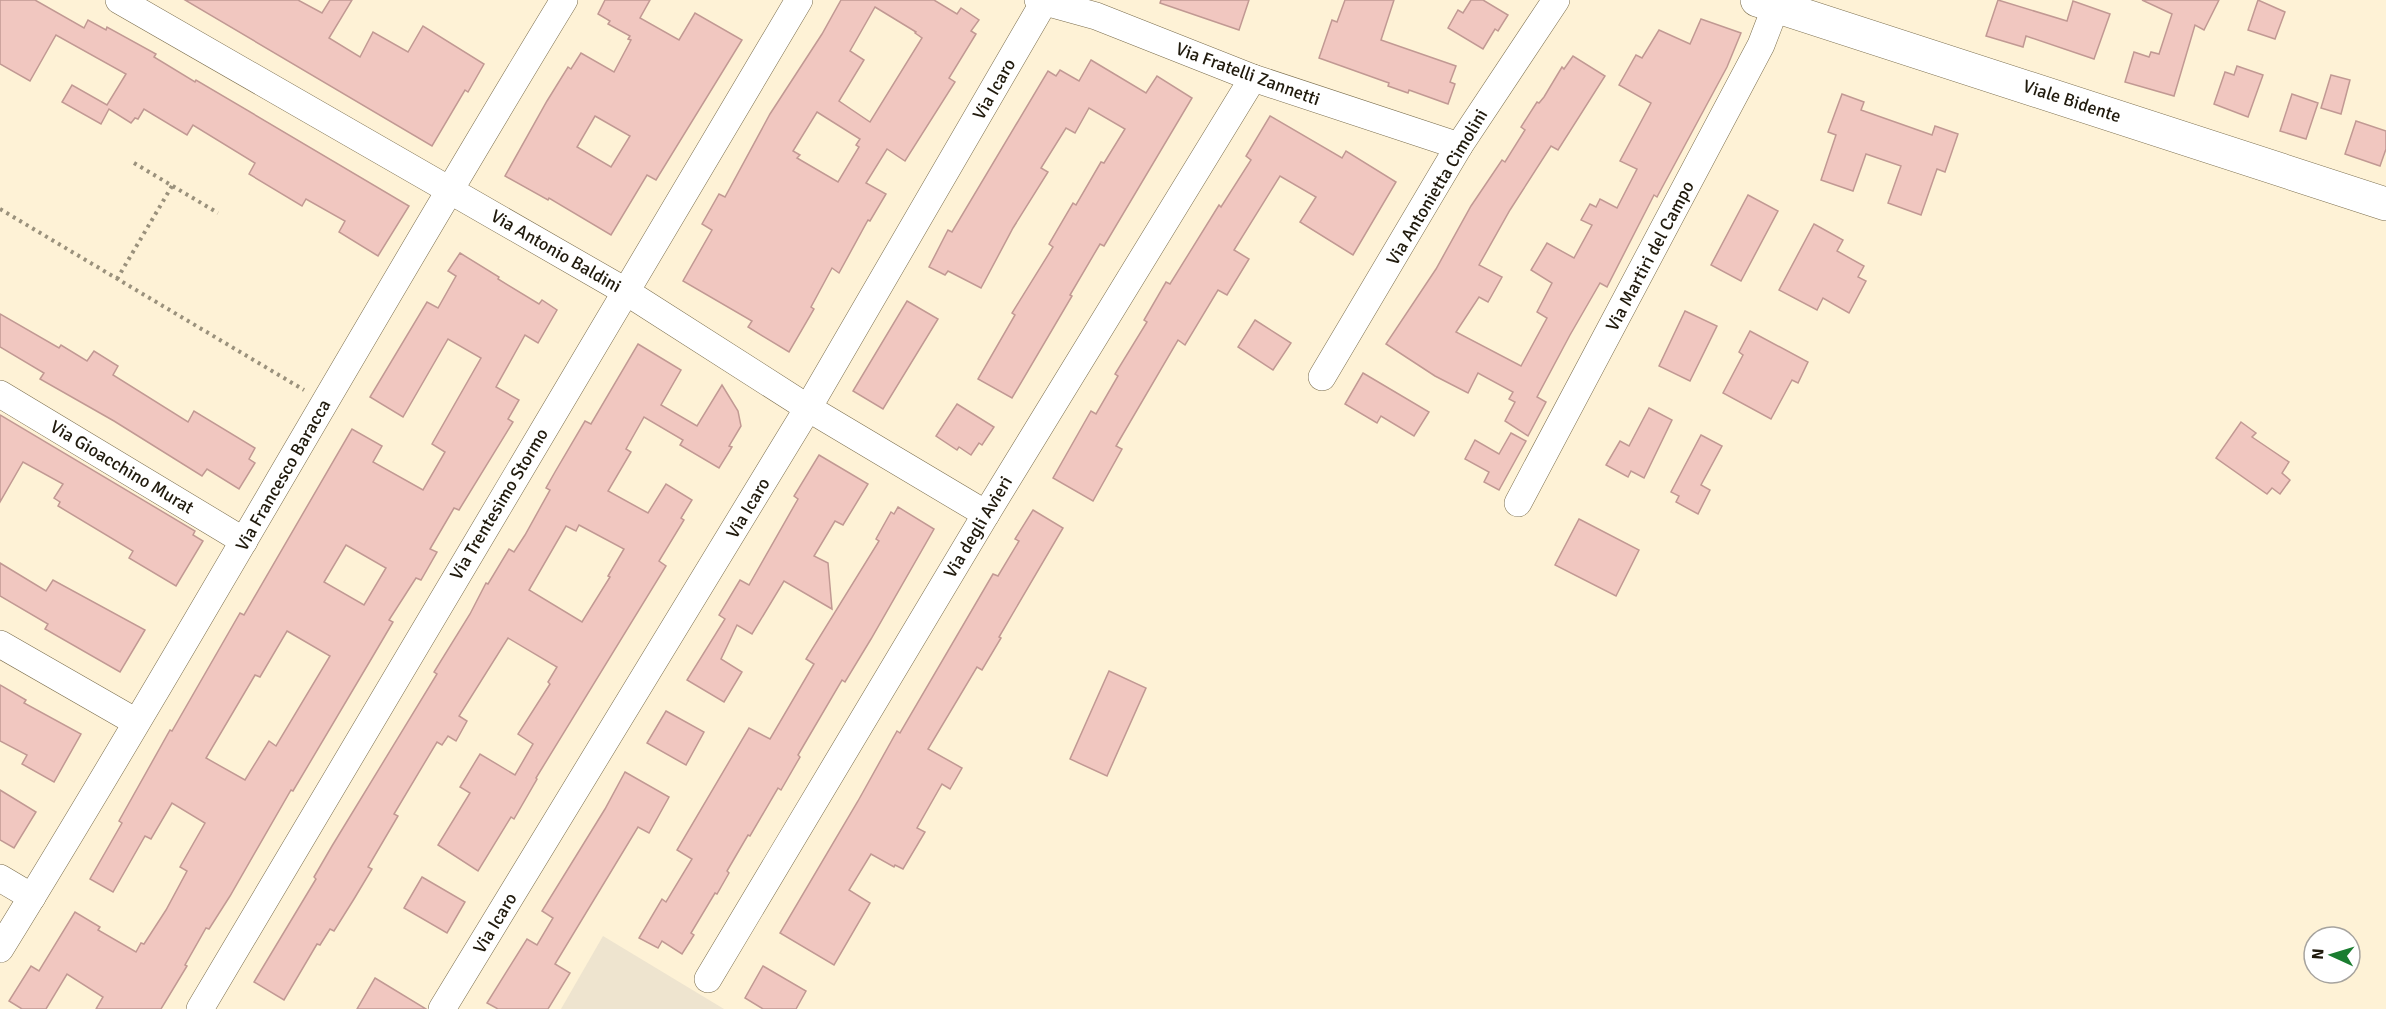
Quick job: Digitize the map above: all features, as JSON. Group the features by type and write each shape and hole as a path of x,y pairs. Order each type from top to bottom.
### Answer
{"street":[{"name":"Via Antonio Baldini","path":"119,0 625,291 808,408 986,514"},
{"name":"Via Francesco Baracca","path":"0,949 244,541 449,188 564,0"},
{"name":"Via Trentesimo Stormo","path":"200,1009 799,0"},
{"name":"Via Antonietta Cimolini","path":"1322,377 1459,146 1556,0"},
{"name":"Via Fratelli Zannetti","path":"1041,1 1100,8 1253,78 1459,146"},
{"name":"Via Icaro","path":"442,1009 808,408 1041,1"},
{"name":"Viale Bidente","path":"1767,3 2386,204"},
{"name":"Via Martiri del Campo","path":"1518,503 1761,45 1767,3"},
{"name":"Via degli Avieri","path":"708,979 986,514 1253,78"},
{"name":"Via Gioacchino Murat","path":"0,394 244,541"},
{"path":"0,644 136,722"},
{"path":"0,878 32,897"}],"path":[{"path":"134,163 218,213"},
{"path":"117,279 172,186"},
{"path":"0,209 325,402"}],"shaded area":[{"path":"603,936 724,1009 561,1009"}],"building":[{"path":"0,0 35,0 84,28 88,20 106,30 107,27 156,54 154,57 195,82 196,80 409,206 378,256 339,232 345,221 306,199 302,206 249,174 255,163 193,125 187,135 144,109 138,119 135,118 131,123 109,109 101,124 62,102 72,85 107,105 126,74 56,35 30,81 0,64"},
{"path":"185,0 298,0 322,13 330,0 352,0 329,38 360,57 373,32 408,52 423,26 484,64 468,92 465,90 432,146"},
{"path":"605,0 650,0 640,18 679,40 695,13 742,40 656,180 647,175 611,235 549,198 548,200 505,176 568,67 571,69 581,53 614,72 631,40 628,39 630,36 608,24 610,21 598,14","holes":["595,116 630,136 611,167 577,147"]},
{"path":"841,0 934,0 957,14 961,8 979,20 971,31 976,34 949,78 955,82 905,161 887,149 866,183 886,194 870,221 868,220 839,273 832,268 811,307 814,309 789,352 748,327 752,321 683,281 712,230 702,224 719,194 725,197 770,114 822,34","holes":["875,7 922,38 870,122 839,101 864,60 850,51","817,112 860,139 856,145 859,147 838,182 797,158 800,155 793,151"]},
{"path":"1161,0 1249,0 1239,30 1160,3"},
{"path":"1345,0 1394,0 1381,40 1456,66 1450,82 1455,84 1448,104 1409,90 1408,93 1388,86 1389,83 1319,58 1332,20 1337,22"},
{"path":"1471,0 1483,0 1508,15 1498,31 1495,29 1483,49 1448,28 1458,10 1463,13"},
{"path":"1998,0 2067,21 2073,1 2110,14 2094,59 2026,36 2023,47 1986,36"},
{"path":"2142,0 2219,0 2204,30 2195,25 2174,96 2125,82 2134,52 2149,57 2151,52 2159,54 2172,14"},
{"path":"2258,0 2285,12 2275,39 2248,30"},
{"path":"1701,19 1741,33 1727,67 1657,197 1654,195 1607,287 1600,283 1570,335 1537,397 1546,402 1528,436 1505,421 1515,402 1509,399 1513,392 1478,373 1468,393 1435,376 1386,344 1436,269 1471,206 1502,160 1505,162 1525,130 1521,127 1537,102 1539,103 1544,97 1562,67 1564,69 1573,56 1605,76 1558,150 1551,146 1510,210 1479,265 1502,277 1488,302 1479,297 1456,332 1521,366 1547,318 1537,312 1552,283 1531,270 1547,243 1574,258 1592,225 1581,220 1590,204 1596,207 1600,199 1617,208 1637,169 1620,161 1651,103 1619,85 1636,55 1642,58 1659,30 1690,44"},
{"path":"1091,60 1146,93 1157,76 1192,98 1104,246 1100,244 1012,398 978,379 1015,315 1012,313 1053,247 1049,244 1073,203 1076,205 1101,162 1104,163 1125,129 1089,108 1075,133 1066,128 1041,168 1048,172 1013,228 981,288 948,271 945,275 929,267 948,230 952,232 1048,71 1056,76 1060,70 1079,81"},
{"path":"2237,66 2263,75 2248,117 2214,104 2225,72 2234,75"},
{"path":"2331,75 2350,80 2341,114 2321,108"},
{"path":"1842,94 1864,102 1861,110 1932,135 1935,126 1958,134 1945,172 1937,169 1921,215 1888,203 1901,166 1866,154 1853,191 1821,180 1836,135 1828,132"},
{"path":"2292,94 2318,103 2306,139 2280,131"},
{"path":"1270,116 1342,158 1346,151 1396,182 1353,255 1300,222 1316,197 1280,176 1234,250 1249,259 1227,295 1218,290 1185,345 1178,340 1116,446 1122,449 1093,501 1053,478 1091,411 1096,414 1118,376 1115,374 1147,322 1144,320 1166,282 1170,284 1219,205 1221,207 1251,160 1246,156"},
{"path":"2356,121 2386,131 2386,149 2380,166 2345,154"},
{"path":"1748,195 1778,211 1741,281 1711,265"},
{"path":"1814,224 1843,240 1837,251 1864,266 1858,277 1866,281 1849,313 1823,298 1817,310 1779,290"},
{"path":"460,253 539,304 542,300 557,310 538,343 525,335 496,387 519,400 508,419 513,422 459,510 454,508 430,549 437,552 421,580 416,578 389,620 393,622 230,896 209,929 206,928 185,965 187,966 161,1009 96,1009 103,997 67,974 46,1009 22,1009 9,1001 31,966 39,971 75,912 100,927 98,930 136,952 141,943 144,944 166,910 187,871 180,867 205,823 172,803 151,839 145,836 113,892 90,879 122,823 119,821 170,730 172,731 240,613 244,615 352,429 382,446 373,462 423,490 445,452 432,444 481,358 448,339 403,417 370,397 427,302 438,308 456,276 448,271","holes":["346,545 386,568 364,605 324,582","287,631 330,656 276,746 269,741 245,780 206,758 255,675 260,677"]},
{"path":"907,301 938,319 883,409 853,391"},
{"path":"1685,311 1717,326 1690,381 1659,366"},
{"path":"0,314 59,348 61,345 87,361 94,351 118,366 113,375 188,422 194,411 255,448 249,459 255,463 239,489 207,469 202,476 114,421 40,379 44,373 0,347"},
{"path":"1255,320 1291,343 1273,370 1238,347"},
{"path":"1750,331 1808,362 1798,383 1792,380 1771,419 1723,393 1743,355 1739,352"},
{"path":"638,344 681,370 661,405 697,426 722,385 738,411 741,426 719,468 680,445 683,440 644,417 626,449 631,452 608,491 648,513 666,484 692,500 681,518 684,520 659,561 666,566 536,778 514,819 511,817 478,871 438,845 470,793 460,787 480,754 515,775 533,744 518,734 550,684 548,682 557,667 508,638 459,716 467,721 456,741 448,736 442,745 437,742 394,814 398,816 368,867 372,869 334,931 330,929 320,945 317,944 284,1000 254,982 316,879 314,877 332,846 437,674 434,672 470,614 486,583 488,584 509,549 514,552 525,535 550,490 546,488 585,421 591,424","holes":["579,525 624,549 608,576 610,577 582,622 529,590 566,526 576,531"]},
{"path":"1363,373 1429,412 1414,436 1381,416 1377,423 1345,404"},
{"path":"957,404 994,427 982,445 979,443 971,455 959,447 957,450 936,436"},
{"path":"1649,408 1672,420 1644,478 1631,471 1628,477 1606,465 1620,441 1629,446"},
{"path":"0,415 195,531 193,535 203,541 176,586 129,558 133,551 58,506 60,502 54,498 63,484 23,462 0,502"},
{"path":"2241,422 2256,433 2252,437 2289,462 2282,473 2290,480 2280,494 2272,488 2267,494 2216,458"},
{"path":"1511,433 1526,441 1499,490 1484,482 1489,472 1465,459 1475,440 1499,454"},
{"path":"1701,435 1722,446 1701,485 1710,490 1698,514 1676,502 1679,496 1671,492"},
{"path":"819,455 868,484 843,525 835,521 814,556 828,563 832,609 784,581 752,634 737,625 721,659 742,672 724,702 687,680 725,619 719,615 740,580 749,585 798,499 794,496"},
{"path":"898,507 934,529 871,639 845,682 842,680 798,755 800,757 781,790 778,788 750,836 748,835 727,871 729,873 717,894 715,893 691,933 694,935 682,954 662,941 658,948 639,938 662,899 666,902 692,859 677,850 749,728 770,739 814,664 806,659 879,541 876,539 891,512 894,514"},
{"path":"1033,510 1063,528 982,670 977,667 928,749 962,768 950,789 942,784 917,828 925,832 903,869 895,865 894,867 871,854 849,890 870,903 834,965 780,933 897,731 900,733 993,574 998,576 1019,541 1015,539"},
{"path":"1579,519 1639,550 1616,596 1555,565"},
{"path":"0,563 46,591 53,580 145,630 120,672 45,629 48,624 0,596"},
{"path":"1109,671 1146,688 1107,776 1070,759"},
{"path":"0,685 26,700 24,703 81,734 54,782 22,764 27,755 0,741"},
{"path":"666,711 704,732 686,765 647,743"},
{"path":"625,772 669,797 649,833 638,827 555,964 570,973 548,1009 498,1009 487,1003 527,939 537,945 553,918 542,911"},
{"path":"0,790 36,812 14,848 0,840"},
{"path":"422,877 465,902 447,933 404,908"},
{"path":"763,966 806,991 796,1009 763,1009 745,998"},
{"path":"375,978 426,1009 357,1009"}]}
